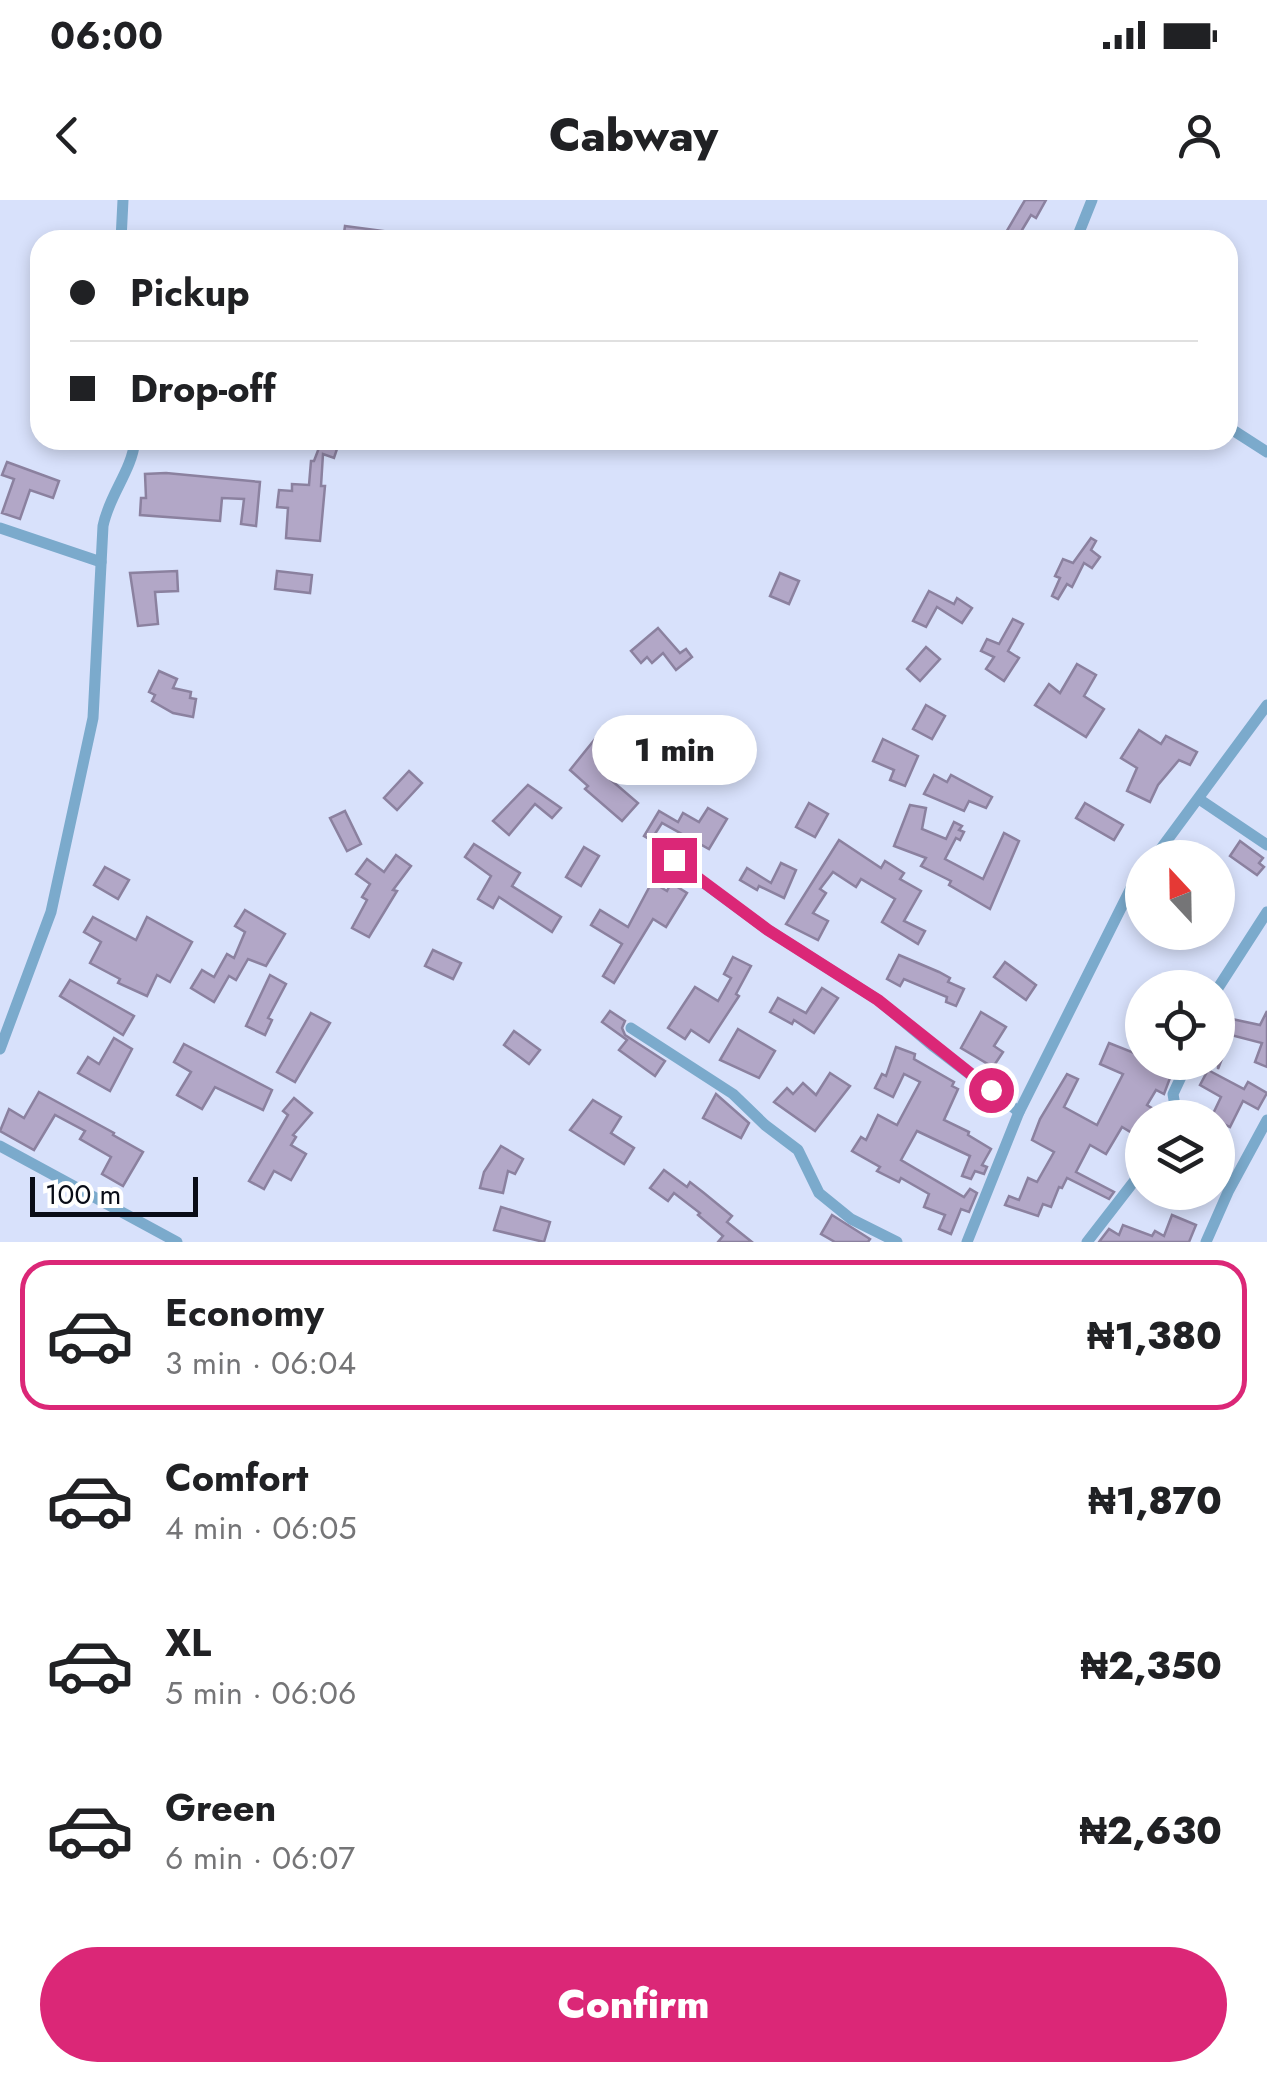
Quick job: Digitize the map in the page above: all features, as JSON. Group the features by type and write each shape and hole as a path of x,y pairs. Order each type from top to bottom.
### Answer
{"street":[{"path":"121,230 123,200"},
{"path":"1080,230 1092,200"},
{"path":"1238,433 1267,452"},
{"path":"0,1049 52,912 93,718 107,505 135,450"},
{"path":"0,528 101,562"},
{"path":"1168,840 1267,705"},
{"path":"1199,798 1267,845"},
{"path":"674,860 768,930 878,1000 1019,1112"},
{"path":"967,1242 1019,1112 1125,900"},
{"path":"1230,970 1267,912"},
{"path":"631,1028 732,1094 798,1150 819,1193 852,1219 897,1242"},
{"path":"1206,1242 1267,1120"},
{"path":"0,1146 177,1242"},
{"path":"1087,1242 1125,1193"}],"building":[{"path":"1025,200 1046,200 1036,218 1031,215 1022,230 1007,230"},
{"path":"318,450 337,450 334,458 323,454 321,486 325,486 320,541 286,538 288,508 277,507 279,490 292,491 292,484 309,485"},
{"path":"7,462 59,481 53,498 30,490 20,519 2,513 14,479 2,475"},
{"path":"145,474 260,482 256,526 241,524 244,499 222,498 220,521 140,515 141,498 146,498"},
{"path":"1091,538 1096,541 1091,550 1100,557 1092,568 1084,563 1072,587 1067,584 1058,599 1052,596 1063,559 1073,563"},
{"path":"177,571 178,591 155,592 158,624 138,626 130,573"},
{"path":"277,571 312,575 310,593 275,589"},
{"path":"780,573 799,581 789,604 770,596"},
{"path":"929,591 954,604 957,598 972,608 962,623 937,607 926,627 913,621"},
{"path":"1013,619 1023,624 1008,651 1019,658 1004,681 986,669 994,657 981,651 987,639 999,644"},
{"path":"658,628 680,653 686,649 692,657 676,670 663,653 652,663 647,657 641,663 631,651"},
{"path":"926,647 940,659 920,681 907,669"},
{"path":"1077,664 1096,675 1084,696 1104,709 1086,737 1035,705 1049,684 1060,693"},
{"path":"159,671 177,679 173,688 191,692 190,698 196,699 193,717 173,713 152,701 155,695 149,692"},
{"path":"926,705 945,716 932,739 913,729"},
{"path":"1139,730 1161,744 1166,736 1197,752 1190,765 1179,760 1158,785 1150,802 1127,791 1137,768 1121,758"},
{"path":"595,739 625,764 611,780 638,803 622,821 585,789 588,786 570,770"},
{"path":"883,739 918,756 905,786 890,780 894,770 873,761"},
{"path":"409,771 422,783 397,810 384,798"},
{"path":"934,775 947,782 951,775 992,797 986,808 969,801 964,811 924,794"},
{"path":"528,785 561,808 552,818 535,804 509,835 493,821"},
{"path":"809,803 828,814 815,837 796,827"},
{"path":"1085,803 1123,825 1114,840 1076,818"},
{"path":"910,805 926,808 922,829 946,839 954,822 962,826 960,840 956,838 945,859 983,879 1004,833 1019,841 990,909 949,885 951,881 921,866 926,858 894,846"},
{"path":"708,808 727,819 709,849 662,823 651,840 644,836 659,811 678,822 683,813 699,822"},
{"path":"345,811 361,844 347,851 330,818"},
{"path":"839,840 881,868 885,861 904,873 900,879 921,891 904,921 925,931 918,944 882,922 895,899 861,879 856,887 833,872 820,889 826,893 813,913 828,921 818,940 786,924"},
{"path":"1240,841 1263,858 1259,863 1264,867 1257,875 1235,860"},
{"path":"474,844 520,873 512,886 561,917 552,932 499,897 493,908 478,899 491,876 465,857"},
{"path":"584,847 599,856 581,886 566,877"},
{"path":"396,855 411,866 393,890 397,891 369,937 352,928 367,900 362,897 370,884 356,874 367,859 384,872"},
{"path":"781,863 796,870 784,898 740,880 747,868 771,883"},
{"path":"105,867 129,880 118,899 94,885"},
{"path":"652,882 667,891 671,883 687,893 666,927 653,919 614,983 603,976 622,944 591,925 600,910 628,927"},
{"path":"245,910 285,934 266,966 248,959 236,980 229,976 214,1002 191,988 202,970 214,977 227,954 234,958 245,932 235,926"},
{"path":"93,917 136,940 147,917 192,942 170,982 157,975 147,996 118,983 120,979 90,963 101,942 84,932"},
{"path":"433,950 461,963 453,979 425,966"},
{"path":"899,955 939,972 950,978 948,982 964,989 956,1006 946,1002 947,997 904,979 900,986 887,979"},
{"path":"733,957 751,966 736,994 739,996 709,1042 691,1030 685,1039 668,1028 695,987 718,1001 731,978 724,974"},
{"path":"1005,962 1036,985 1026,1000 994,977"},
{"path":"270,975 286,984 268,1018 272,1020 265,1035 246,1026"},
{"path":"70,980 134,1016 123,1035 60,996"},
{"path":"822,988 838,998 814,1033 794,1020 792,1024 770,1012 778,998 806,1013"},
{"path":"610,1011 625,1021 625,1035 665,1061 655,1076 619,1050 627,1040 602,1022"},
{"path":"1267,1011 1267,1067 1255,1062 1262,1043 1235,1036 1235,1020 1260,1025"},
{"path":"981,1012 1006,1027 994,1046 1003,1052 993,1067 961,1048"},
{"path":"311,1013 330,1023 295,1082 277,1072"},
{"path":"738,1029 775,1051 759,1078 720,1060"},
{"path":"514,1031 540,1050 529,1064 504,1045"},
{"path":"114,1038 132,1049 110,1091 78,1073 88,1057 99,1064"},
{"path":"1109,1043 1125,1049 1125,1080 1169,1080 1164,1094 1156,1090 1150,1100 1125,1100 1125,1129 1122,1127 1106,1154 1090,1145 1076,1172 1114,1192 1109,1199 1067,1178 1051,1207 1043,1204 1038,1216 1005,1205 1009,1196 1019,1200 1028,1178 1037,1182 1054,1152 1032,1140 1067,1074 1078,1079 1064,1107 1097,1125 1123,1074 1100,1064"},
{"path":"184,1044 272,1090 263,1110 215,1087 202,1109 177,1095 191,1072 174,1062"},
{"path":"896,1047 915,1054 914,1059 954,1082 952,1086 958,1089 944,1120 991,1149 982,1165 987,1167 984,1174 975,1171 971,1179 962,1176 970,1156 917,1131 901,1160 964,1197 970,1189 977,1193 969,1212 961,1209 951,1234 939,1229 945,1215 924,1207 929,1194 901,1178 899,1182 877,1171 880,1167 852,1151 861,1137 866,1140 878,1115 897,1125 920,1082 904,1074 893,1097 875,1088 882,1074 886,1076"},
{"path":"830,1073 850,1086 815,1131 774,1102 787,1088 793,1094 803,1083 816,1095"},
{"path":"1203,1080 1227,1080 1244,1089 1248,1082 1267,1093 1258,1109 1243,1101 1235,1117 1235,1100 1220,1100 1221,1097 1200,1085"},
{"path":"39,1092 143,1152 123,1186 102,1174 111,1157 80,1139 85,1131 55,1115 34,1150 0,1131 9,1109 24,1118"},
{"path":"716,1094 749,1123 741,1138 703,1118"},
{"path":"294,1098 312,1113 293,1135 296,1137 291,1145 306,1154 291,1180 274,1171 264,1189 249,1181 288,1115 283,1111"},
{"path":"593,1100 621,1117 611,1133 634,1148 624,1164 570,1130"},
{"path":"501,1146 523,1159 515,1174 508,1171 503,1193 480,1188 484,1172"},
{"path":"664,1170 687,1187 690,1182 704,1193 732,1216 727,1222 752,1242 718,1242 723,1236 700,1213 674,1193 668,1201 650,1188"},
{"path":"501,1207 550,1222 544,1242 494,1230"},
{"path":"832,1215 870,1239 868,1242 835,1242 821,1234"},
{"path":"1172,1215 1196,1225 1189,1242 1099,1242 1109,1229 1119,1235 1123,1225 1152,1236 1155,1231 1164,1236"}],"route":[{"path":"674,860 768,930 878,1000 991,1090"}]}
